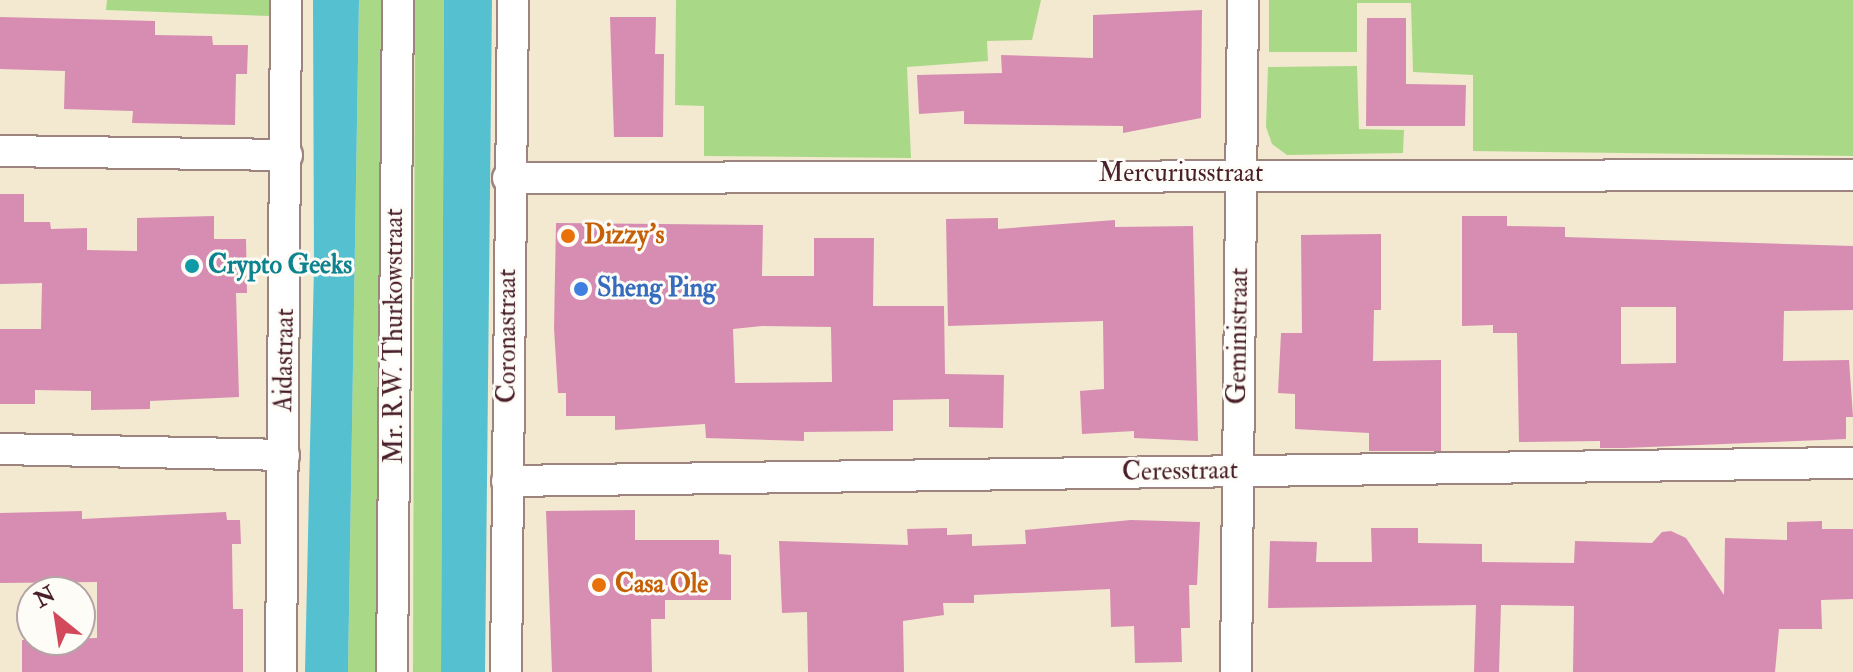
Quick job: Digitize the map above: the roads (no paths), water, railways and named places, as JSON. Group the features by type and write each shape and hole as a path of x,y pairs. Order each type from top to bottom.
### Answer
{"street":[{"name":"Aidastraat","path":"281,672 286,0"},
{"name":"Mr. R.W. Thurkowstraat","path":"392,672 398,0"},
{"name":"Coronastraat","path":"506,672 508,178 513,0"},
{"name":"Geministraat","path":"1236,672 1243,0"},
{"path":"0,151 287,155"},
{"name":"Mercuriusstraat","path":"508,178 1853,175"},
{"path":"0,449 284,455"},
{"name":"Ceresstraat","path":"507,481 1853,463"}],"water":[{"path":"313,0 359,0 348,672 305,672 314,266"},
{"path":"444,0 492,0 485,672 441,672"}],"place":[{"name":"Dizzy’s","path":"568,236"},
{"name":"Crypto Geeks","path":"192,266"},
{"name":"Sheng Ping","path":"581,289"},
{"name":"Casa Ole","path":"599,585"}]}
